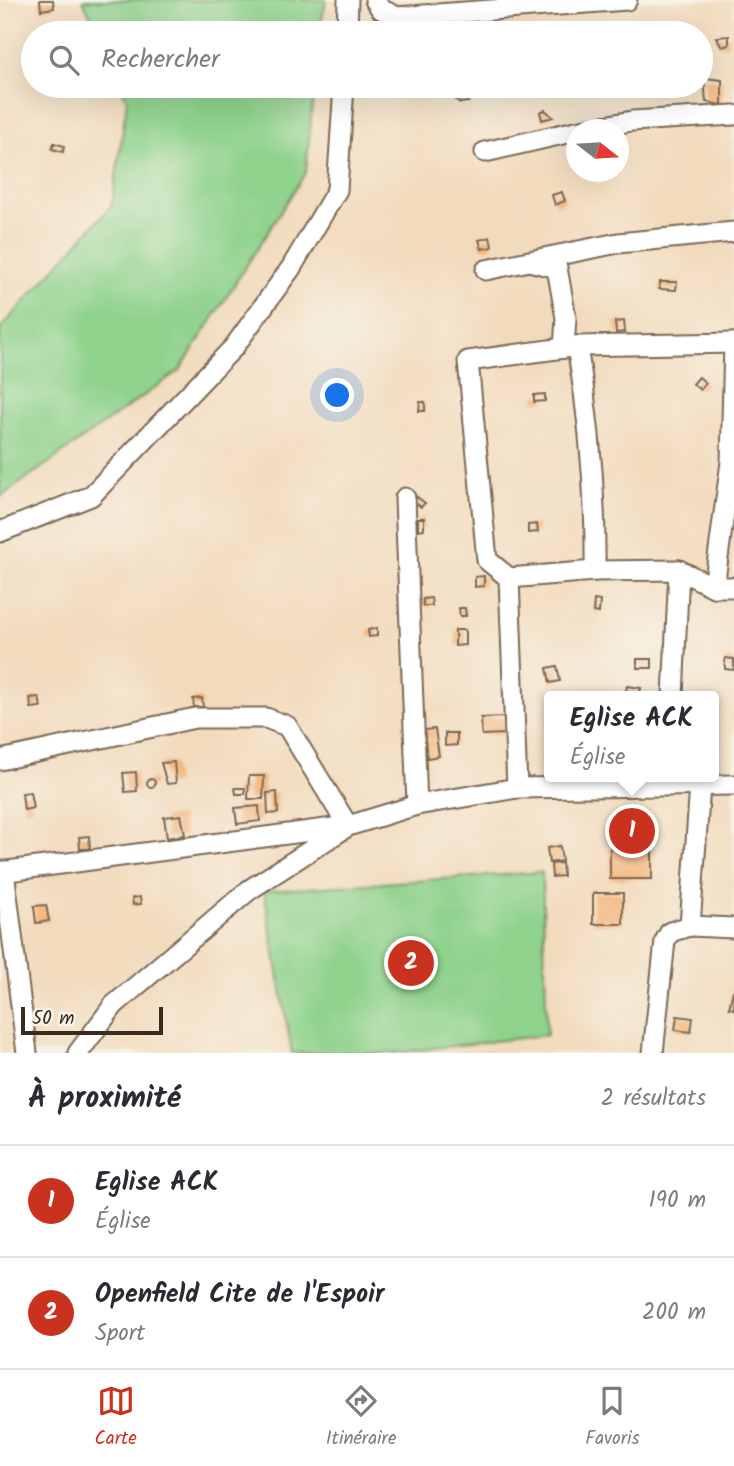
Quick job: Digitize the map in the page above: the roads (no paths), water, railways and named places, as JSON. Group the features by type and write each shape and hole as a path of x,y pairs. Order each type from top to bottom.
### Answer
{"street":[{"path":"347,21 348,0"},
{"path":"375,0 381,9 397,17 627,0"},
{"path":"0,532 91,496 234,346 291,268 337,190 343,98"},
{"path":"629,122 734,115"},
{"path":"485,152 566,133"},
{"path":"486,270 618,243 734,232"},
{"path":"529,261 557,268 571,347 592,434 596,508 595,571"},
{"path":"734,343 724,587 679,570 595,571 509,578 486,560 477,431 467,361 571,347 734,343"},
{"path":"405,498 417,805"},
{"path":"673,691 679,570"},
{"path":"509,578 517,788"},
{"path":"0,760 195,718 266,718 287,726 348,826"},
{"path":"27,1053 2,872 348,826 417,805 517,788 646,782"},
{"path":"676,782 734,785"},
{"path":"690,926 700,785"},
{"path":"78,1053 114,1005 249,890 348,826"},
{"path":"653,1053 665,941 670,932 690,926 734,928"}],"place":[{"name":"Eglise ACK","path":"632,831"},
{"name":"Openfield Cite de l'Espoir","path":"411,963"}]}
